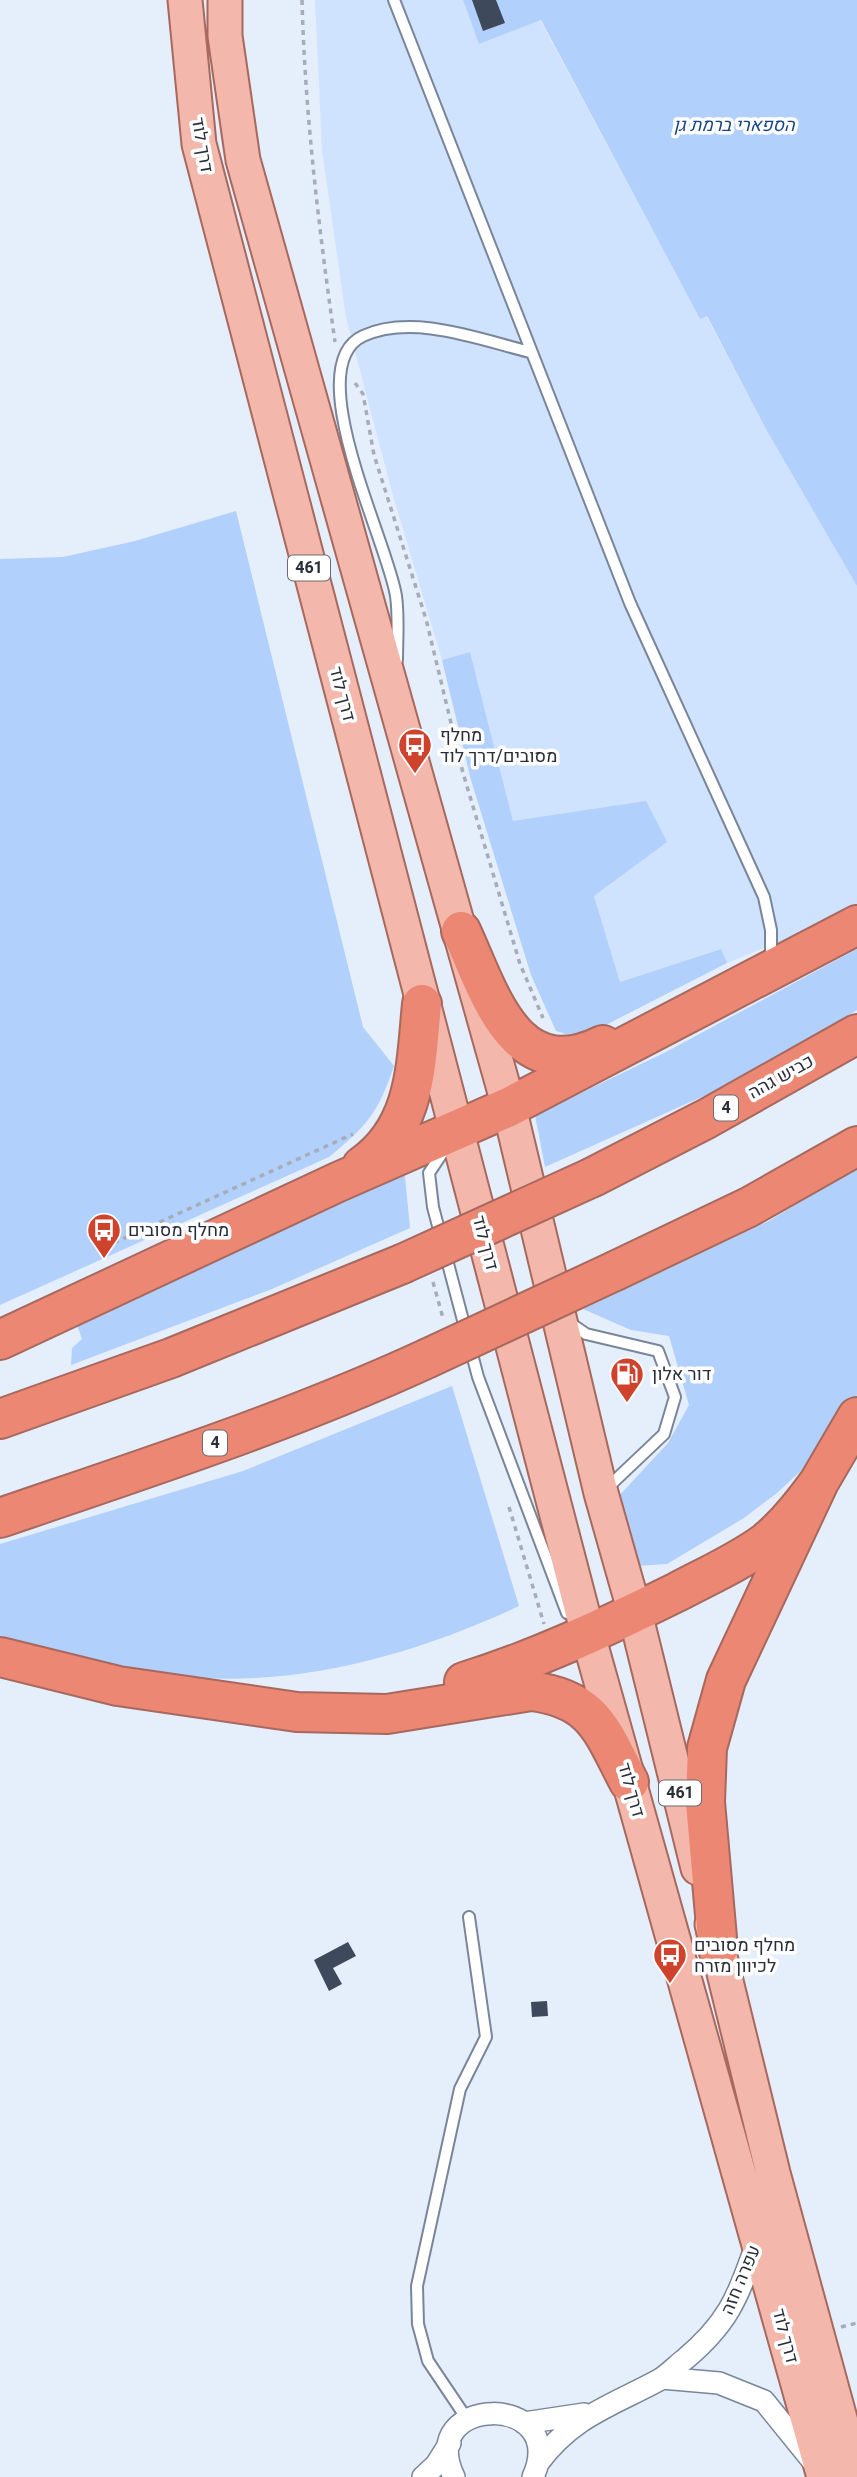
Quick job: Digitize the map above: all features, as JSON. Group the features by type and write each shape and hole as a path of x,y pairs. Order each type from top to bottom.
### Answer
{"highway":[{"path":"461,931 500,1015 525,1046 542,1054 565,1055 594,1049 771,959 857,924"},
{"path":"0,1340 338,1182 509,1107 857,924"},
{"path":"338,1182 374,1157 403,1120 414,1087 422,1004"},
{"name":"כביש גהה","path":"0,1419 171,1359 402,1264 593,1177 706,1119 857,1034"},
{"name":"4","path":"0,1518 225,1439 376,1382 749,1207 857,1146"},
{"path":"718,1949 705,1802 707,1748 726,1680 820,1482 857,1417"},
{"path":"297,1712 455,1685 516,1666 635,1613 719,1570 766,1542 799,1510 820,1482"},
{"path":"0,1657 118,1686 297,1712 387,1714 531,1691 548,1693 572,1700 595,1719 629,1782"}],"main road":[{"name":"דרך לוד","path":"185,0 199,144 588,1633 823,2475"},
{"name":"דרך לוד","path":"225,0 225,36 243,160 509,1107 601,1493 635,1613 773,2173 856,2477"}],"street":[{"name":"עפרה חזה","path":"536,2470 565,2431 594,2411 662,2378 712,2337 737,2298 758,2238"},
{"path":"662,2378 719,2383 764,2401 823,2475"},
{"path":"423,2477 436,2465 456,2430 467,2419 481,2412 496,2411 511,2414 533,2434 536,2470"},
{"name":"עפרה חזה","path":"524,2423 594,2411"},
{"path":"450,2443 448,2456 454,2477"}],"lane":[{"path":"394,0 630,603 764,897 771,930 771,959"},
{"path":"400,719 396,596 345,432 339,392 346,352 364,336 392,329 434,330 530,352"},
{"path":"559,1317 586,1334 658,1351 675,1397 664,1434 601,1493"},
{"path":"467,2419 428,2361 418,2324 417,2286 460,2089 486,2037 469,1917"}],"path":[{"path":"104,1247 359,1131"},
{"path":"839,2328 857,2323"}],"shaded area":[{"path":"315,0 463,0 479,44 540,20 700,319 706,316 767,431 857,586 857,910 727,963 720,949 620,982 594,896 666,842 513,821 470,652 442,660 392,492 346,317 322,150"}],"green space":[{"name":"הספארי ברמת גן","path":"463,0 857,0 857,586 767,431 707,316 700,319 541,20 479,44"},
{"path":"236,511 363,1027 394,1066 370,1117 329,1157 0,1305 0,559 63,557 135,541"},
{"path":"470,652 513,821 646,801 667,842 594,896 620,982 721,949 727,963 594,1031 566,1034 556,1031 531,975 471,780 442,660"},
{"path":"857,949 857,1010 764,1069 545,1167 535,1115 666,1052"},
{"path":"404,1167 410,1228 272,1289 71,1365 72,1348 82,1339 77,1325"},
{"path":"857,1167 857,1395 818,1455 777,1493 744,1518 667,1564 635,1566 617,1498 668,1443 689,1405 669,1336 631,1330 583,1309 769,1221"},
{"path":"452,1386 519,1606 434,1641 390,1655 299,1674 254,1678 162,1674 101,1663 0,1638 0,1544 243,1471"}],"building":[{"path":"472,0 496,0 505,23 483,31"},
{"path":"348,1942 356,1956 333,1968 342,1984 329,1991 314,1960"},
{"path":"547,2001 548,2016 532,2017 531,2002"}],"place":[{"name":"מחלף מסובים/דרך לוד","path":"415,775"},
{"name":"מחלף מסובים","path":"104,1260"},
{"name":"דור אלון","path":"627,1404"},
{"name":"מחלף מסובים לכיוון מזרח","path":"670,1985"}]}
